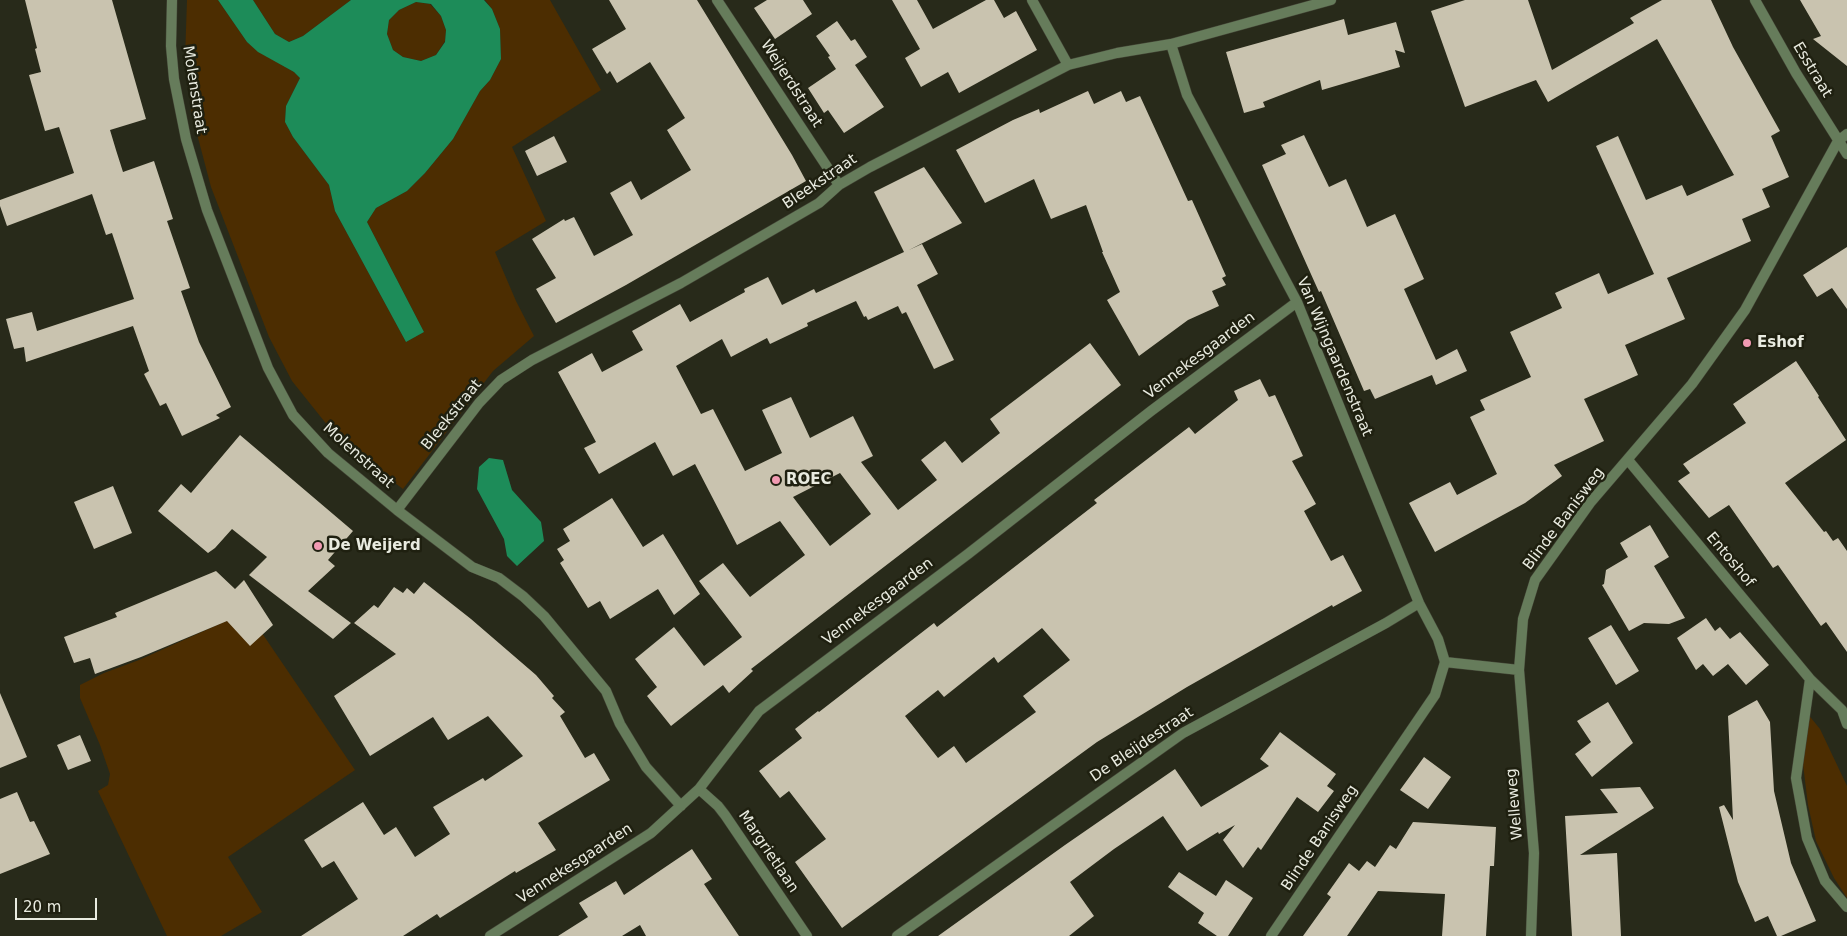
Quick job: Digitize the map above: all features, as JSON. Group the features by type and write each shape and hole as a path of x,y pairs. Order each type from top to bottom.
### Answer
{"street":[{"name":"Molenstraat","path":"172,0 171,46 174,79 186,139 207,210 268,368 294,415 328,454 397,510 472,566 498,578 524,597 544,616 606,691 620,724 646,767 681,806"},
{"name":"Weijerdstraat","path":"717,0 839,185"},
{"path":"1032,0 1068,65"},
{"name":"Bleekstraat","path":"397,510 473,410 502,380 532,360 690,278 819,203 839,185 870,167 1068,65 1117,53 1171,44 1331,0"},
{"name":"Esstraat","path":"1755,0 1796,73 1847,154"},
{"name":"Van Wijngaardenstraat","path":"1171,44 1187,95 1297,302 1419,603 1438,638 1444,662"},
{"path":"1838,141 1847,134"},
{"name":"Blinde Banisweg","path":"1519,670 1523,619 1535,580 1590,503 1692,384 1745,310 1838,141"},
{"name":"Vennekesgaarden","path":"490,936 651,833 699,789 759,711 968,554 1151,411 1297,302"},
{"name":"Entoshof","path":"1628,460 1810,678 1842,710 1847,724"},
{"name":"De Bleijdestraat","path":"898,936 1183,733 1386,623 1419,603"},
{"path":"1444,662 1519,670"},
{"name":"Blinde Banisweg","path":"1271,936 1435,695 1444,662"},
{"name":"Welleweg","path":"1519,670 1534,853 1531,936"},
{"path":"1810,678 1796,778 1807,838 1825,881 1847,907"},
{"name":"Margrietlaan","path":"699,789 725,815 807,936"}],"shaded area":[{"path":"187,0 218,0 247,42 259,52 294,72 300,78 286,106 285,122 293,137 329,185 335,211 406,342 424,332 367,222 376,208 407,191 425,173 453,139 480,91 490,80 501,59 500,29 492,9 485,0 550,0 601,90 512,147 546,221 495,252 516,301 534,336 493,371 403,489 328,426 292,381 269,337 211,187 192,115 185,59"},
{"path":"218,0 253,0 275,34 289,42 303,36 351,0 484,0 492,9 500,29 501,59 490,80 480,91 453,139 425,173 407,191 376,208 367,222 424,332 406,342 335,211 329,185 293,137 285,122 286,106 300,78 294,72 258,52 247,42","holes":["416,2 431,4 441,16 446,30 445,42 436,55 421,61 403,57 393,50 387,34 389,20 399,10"]},
{"path":"253,0 351,0 303,36 289,42 275,34"},
{"path":"416,2 430,4 441,16 446,30 445,41 436,55 421,61 403,57 393,50 387,34 389,20 399,10"},
{"path":"489,458 503,460 512,490 541,522 544,541 517,566 507,556 504,539 477,489 479,467"},
{"path":"242,614 249,614 355,770 228,857 262,912 221,936 167,936 98,791 108,785 110,774 80,698 80,685"},
{"path":"1807,713 1820,729 1847,786 1847,898 1834,878 1816,841 1808,805 1803,764 1804,724"}],"building":[{"path":"25,0 112,0 146,119 110,130 123,172 154,161 173,219 167,221 190,288 181,291 199,342 231,407 216,415 220,418 182,436 166,403 160,406 144,374 149,371 133,326 26,362 24,347 14,349 6,319 32,312 37,331 134,299 112,233 106,235 92,194 7,226 0,206 0,200 74,173 59,127 45,131 29,75 41,72"},
{"path":"609,0 697,0 806,181 626,285 556,323 536,289 556,278 532,239 564,219 565,221 574,217 594,256 633,235 610,193 631,181 641,200 691,170 667,130 685,118 650,62 617,83 610,71 607,74 592,49 626,29"},
{"path":"767,0 803,0 812,14 775,39 754,8"},
{"path":"892,0 917,0 933,29 986,0 994,0 1004,18 1016,11 1037,50 959,93 948,72 921,87 905,58 920,49"},
{"path":"1465,0 1528,0 1552,70 1634,23 1630,18 1662,0 1711,0 1733,47 1780,131 1771,136 1789,177 1762,189 1770,207 1742,219 1751,241 1667,278 1685,319 1625,345 1638,375 1584,399 1604,441 1554,465 1562,476 1525,503 1435,552 1409,503 1450,482 1457,495 1497,474 1470,417 1485,410 1480,400 1531,377 1510,332 1562,308 1555,293 1599,273 1608,294 1654,274 1596,146 1618,136 1646,200 1682,185 1687,196 1734,175 1657,39 1548,102 1536,80 1465,107 1431,11"},
{"path":"1800,0 1847,0 1847,66 1813,39 1821,36"},
{"path":"1344,19 1348,35 1396,22 1405,53 1395,50 1400,67 1322,90 1320,80 1263,102 1265,107 1244,113 1226,52"},
{"path":"837,21 851,41 855,39 867,57 855,65 884,107 844,133 828,110 824,113 808,88 836,69 828,57 830,56 816,36"},
{"path":"1088,91 1094,104 1121,91 1126,102 1140,96 1188,201 1192,200 1226,276 1222,278 1226,285 1212,291 1219,306 1188,320 1139,356 1107,300 1120,292 1102,252 1086,205 1051,219 1034,179 985,203 956,150 1013,120 1039,109 1040,113"},
{"path":"1304,135 1329,187 1346,179 1367,227 1395,214 1424,279 1404,289 1436,360 1457,349 1467,371 1436,385 1432,375 1375,399 1370,389 1364,391 1321,291 1319,292 1262,165 1286,154 1281,145"},
{"path":"554,136 567,162 537,176 525,151"},
{"path":"924,167 962,223 909,250 922,244 938,274 917,285 954,360 934,369 906,312 902,314 898,306 868,320 866,316 864,317 856,301 807,323 808,326 770,344 767,338 731,357 722,339 676,366 701,414 713,409 745,471 782,453 762,410 791,397 810,438 853,416 873,456 861,462 898,510 937,480 921,460 945,441 962,463 1000,433 990,419 1090,343 1121,385 751,669 753,671 729,693 723,685 671,726 647,696 657,687 635,659 674,627 704,666 742,637 699,581 723,563 750,597 805,555 780,521 737,545 695,464 673,476 655,442 599,474 584,448 596,442 558,372 592,353 602,372 643,350 632,331 680,304 690,322 745,292 744,289 768,277 782,305 814,289 816,293 904,252 874,192","holes":["840,473 871,514 830,546 793,497"]},
{"path":"1847,247 1847,309 1832,288 1817,297 1803,275"},
{"path":"1796,361 1846,440 1785,483 1824,532 1826,531 1833,541 1838,538 1847,551 1847,652 1826,622 1821,626 1778,565 1773,568 1729,505 1709,518 1678,481 1690,473 1683,464 1746,423 1733,404"},
{"path":"1260,379 1269,397 1275,395 1303,456 1292,461 1316,504 1304,511 1331,561 1343,555 1362,591 1333,607 1332,605 1187,687 1097,742 842,928 795,862 826,839 789,791 780,798 759,771 802,738 795,729 934,623 937,627 1097,503 1094,500 1189,427 1195,434 1238,400 1234,391","holes":["1042,628 1070,660 1023,696 1036,712 966,763 954,746 938,758 905,716 938,690 944,697 994,657 998,663"]},
{"path":"240,435 353,531 328,560 335,566 308,591 351,623 333,639 249,575 267,557 232,529 208,553 158,511 181,484 191,493"},
{"path":"113,486 132,533 94,549 74,502"},
{"path":"612,498 643,547 663,534 700,594 674,615 658,589 610,619 600,601 588,608 560,563 564,560 557,549 570,541 563,529"},
{"path":"1650,525 1669,557 1654,566 1685,618 1669,624 1644,623 1629,631 1602,585 1604,584 1606,570 1628,557 1620,543"},
{"path":"216,571 235,589 244,580 273,625 250,646 227,621 95,674 90,658 74,663 64,637 117,617 115,613"},
{"path":"424,582 471,619 536,675 554,696 552,698 565,712 560,716 585,758 594,753 610,780 538,823 556,850 516,873 515,871 440,918 437,914 403,936 301,936 358,899 334,861 322,868 304,840 363,802 384,835 396,827 415,857 450,834 433,807 483,778 485,781 523,756 488,716 448,740 433,717 370,756 334,696 396,654 354,623 374,605 378,608 394,587 403,593 407,588 414,594"},
{"path":"1706,618 1715,631 1720,627 1730,639 1740,632 1769,665 1746,685 1728,664 1713,676 1703,664 1696,670 1677,638"},
{"path":"1611,625 1639,671 1616,685 1588,638"},
{"path":"0,693 27,757 0,768"},
{"path":"1757,700 1770,722 1774,791 1791,863 1816,921 1781,936 1777,936 1768,916 1755,922 1738,882 1719,807 1724,805 1733,820 1728,716"},
{"path":"1608,702 1633,743 1592,777 1575,754 1591,742 1577,721"},
{"path":"1280,732 1336,774 1327,786 1334,791 1318,812 1297,797 1261,850 1258,847 1243,868 1223,840 1235,825 1219,834 1218,832 1187,851 1163,816 1070,882 1094,916 1069,936 938,936 1175,769 1201,807 1269,766 1260,759"},
{"path":"80,735 91,761 68,770 57,745"},
{"path":"1424,757 1451,777 1428,809 1400,790"},
{"path":"1640,787 1654,808 1580,855 1617,853 1621,936 1572,936 1565,816 1618,813 1600,789"},
{"path":"17,792 30,822 34,821 50,854 0,874 0,799"},
{"path":"1413,822 1496,827 1494,866 1490,866 1486,936 1442,936 1445,894 1378,891 1347,936 1303,936 1331,897 1327,894 1349,863 1359,871 1367,861 1375,867 1390,845 1396,849"},
{"path":"692,849 712,879 704,884 739,936 646,936 640,925 622,936 558,936 588,917 579,903 616,881 624,895"},
{"path":"1179,872 1216,896 1226,880 1253,898 1228,936 1217,936 1198,923 1204,913 1168,887"}],"place":[{"name":"Eshof","path":"1747,343"},
{"name":"ROEC","path":"776,480"},
{"name":"De Weijerd","path":"318,546"}]}
